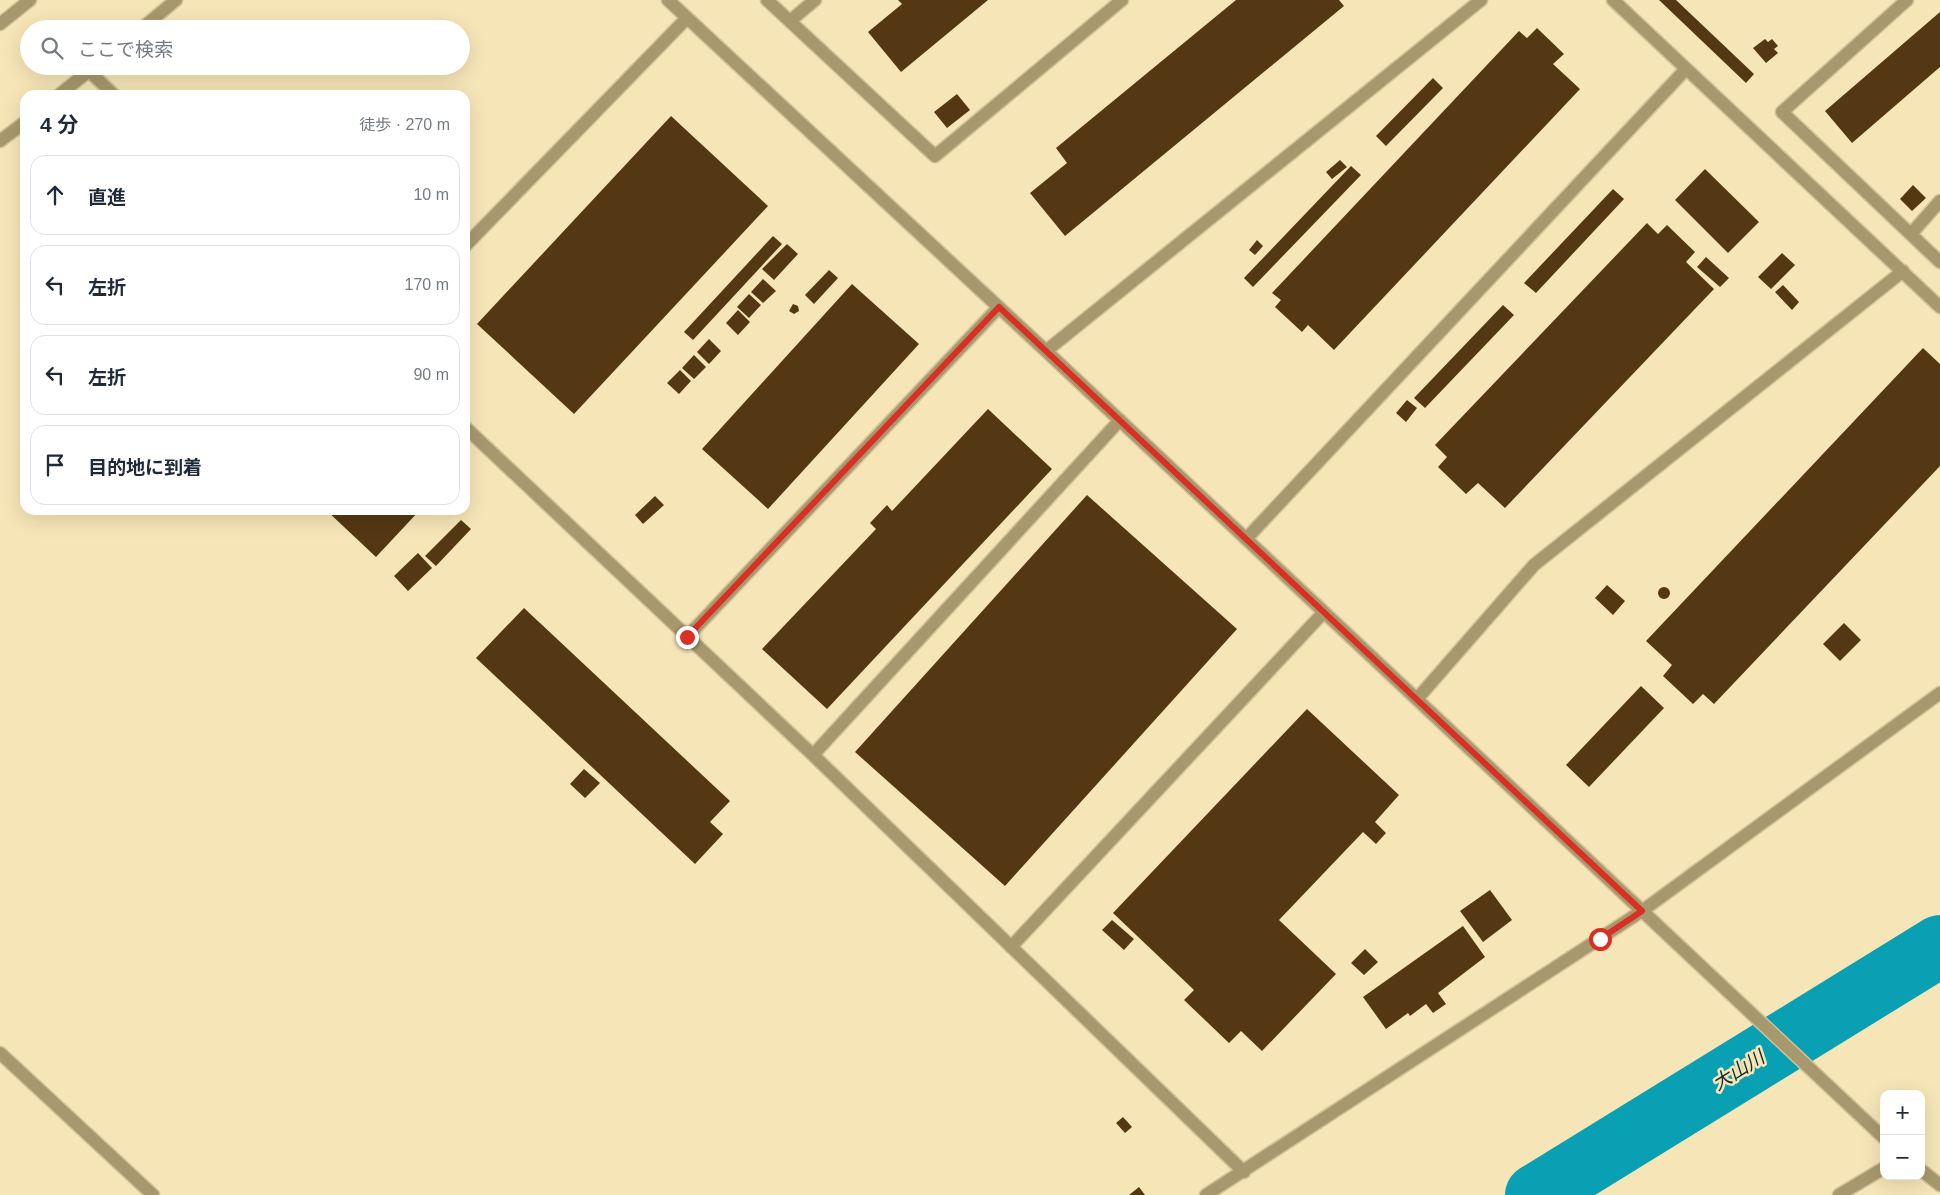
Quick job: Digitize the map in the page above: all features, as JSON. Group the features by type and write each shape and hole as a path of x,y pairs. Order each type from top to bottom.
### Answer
{"street":[{"path":"0,24 30,0"},
{"path":"152,20 176,0"},
{"path":"668,0 1120,420 1880,1135"},
{"path":"767,0 935,156 1122,0"},
{"path":"790,21 815,0"},
{"path":"1046,351 1482,0"},
{"path":"1613,0 1940,307"},
{"path":"1907,0 1782,112 1940,262"},
{"path":"470,241 687,18"},
{"path":"1246,539 1686,68"},
{"path":"65,90 84,75"},
{"path":"97,75 110,90"},
{"path":"0,141 20,126"},
{"path":"1911,234 1940,201"},
{"path":"1417,699 1534,565 1903,271"},
{"path":"687,637 999,307"},
{"path":"812,755 1120,420"},
{"path":"470,432 812,755 1244,1172"},
{"path":"1011,947 1324,612"},
{"path":"1206,1195 1642,911 1940,693"},
{"path":"0,1053 153,1195"},
{"path":"1839,1195 1880,1170"},
{"path":"1925,1173 1940,1186"}],"building":[{"path":"898,0 988,0 901,72 868,32 902,4"},
{"path":"1236,0 1339,0 1344,6 1065,236 1030,193 1067,163 1056,148"},
{"path":"1659,0 1676,0 1754,74 1746,83"},
{"path":"1940,12 1940,67 1852,143 1825,111"},
{"path":"1537,28 1564,54 1553,64 1580,89 1334,350 1308,325 1302,332 1275,307 1281,300 1272,293 1519,31 1527,38"},
{"path":"1765,39 1768,42 1772,39 1778,46 1774,49 1778,53 1766,63 1753,48"},
{"path":"1433,78 1443,88 1386,146 1376,136"},
{"path":"957,94 970,110 947,128 934,112"},
{"path":"671,116 768,206 574,414 477,324"},
{"path":"1340,160 1347,167 1332,179 1326,172"},
{"path":"1351,166 1361,175 1253,287 1244,278"},
{"path":"1705,169 1759,222 1728,253 1675,200"},
{"path":"1913,185 1926,198 1912,211 1900,199"},
{"path":"1613,189 1624,199 1536,293 1524,283"},
{"path":"1647,223 1658,234 1667,225 1695,252 1686,262 1714,289 1505,508 1478,483 1466,494 1438,467 1447,457 1435,445"},
{"path":"773,236 782,244 693,340 684,332"},
{"path":"1257,240 1263,246 1255,255 1249,250"},
{"path":"787,244 798,254 774,280 762,269"},
{"path":"1782,253 1795,265 1771,289 1758,277"},
{"path":"1706,257 1729,278 1720,287 1697,267"},
{"path":"829,270 838,278 814,304 805,295"},
{"path":"763,279 776,291 763,303 751,292"},
{"path":"852,284 919,344 768,509 702,449"},
{"path":"1783,285 1799,302 1792,310 1775,292"},
{"path":"749,294 761,305 749,318 737,307"},
{"path":"793,304 798,306 799,311 794,314 789,311"},
{"path":"1503,305 1514,315 1425,408 1414,398"},
{"path":"738,310 750,322 738,335 726,323"},
{"path":"709,339 721,351 709,364 697,352"},
{"path":"1923,348 1940,364 1940,466 1714,704 1703,694 1693,704 1663,676 1672,665 1646,641"},
{"path":"694,355 706,367 694,379 682,368"},
{"path":"680,370 691,381 679,394 667,383"},
{"path":"1407,400 1417,408 1406,422 1396,413"},
{"path":"988,409 1052,469 827,709 762,649 876,529 870,523 887,505 892,511"},
{"path":"1087,495 1237,629 1005,886 855,752"},
{"path":"655,496 664,505 643,524 635,515"},
{"path":"331,515 415,515 376,557"},
{"path":"461,520 471,529 436,566 425,556"},
{"path":"418,553 432,568 408,591 394,576"},
{"path":"1607,585 1625,601 1613,615 1595,598"},
{"path":"1664,587 1670,593 1664,599 1658,593"},
{"path":"524,608 730,801 710,822 723,834 695,864 476,658"},
{"path":"1844,623 1861,640 1840,661 1823,644"},
{"path":"1641,686 1664,708 1589,787 1566,765"},
{"path":"1307,709 1399,795 1375,822 1386,833 1376,844 1363,832 1279,920 1336,974 1262,1051 1241,1031 1229,1043 1184,1000 1194,990 1113,913"},
{"path":"584,769 600,783 585,798 570,784"},
{"path":"1490,890 1512,920 1483,942 1460,911"},
{"path":"1112,920 1134,939 1124,950 1102,930"},
{"path":"1463,926 1485,957 1438,993 1446,1004 1433,1013 1426,1004 1410,1016 1408,1013 1386,1029 1363,997"},
{"path":"1365,949 1378,962 1364,975 1351,963"},
{"path":"1123,1117 1132,1127 1125,1133 1116,1123"},
{"path":"1139,1187 1145,1195 1129,1195"}],"waterway":[{"name":"大山川","path":"1536,1195 1940,946"}],"route":[{"path":"687,637 999,307 1642,911 1600,939"}]}
